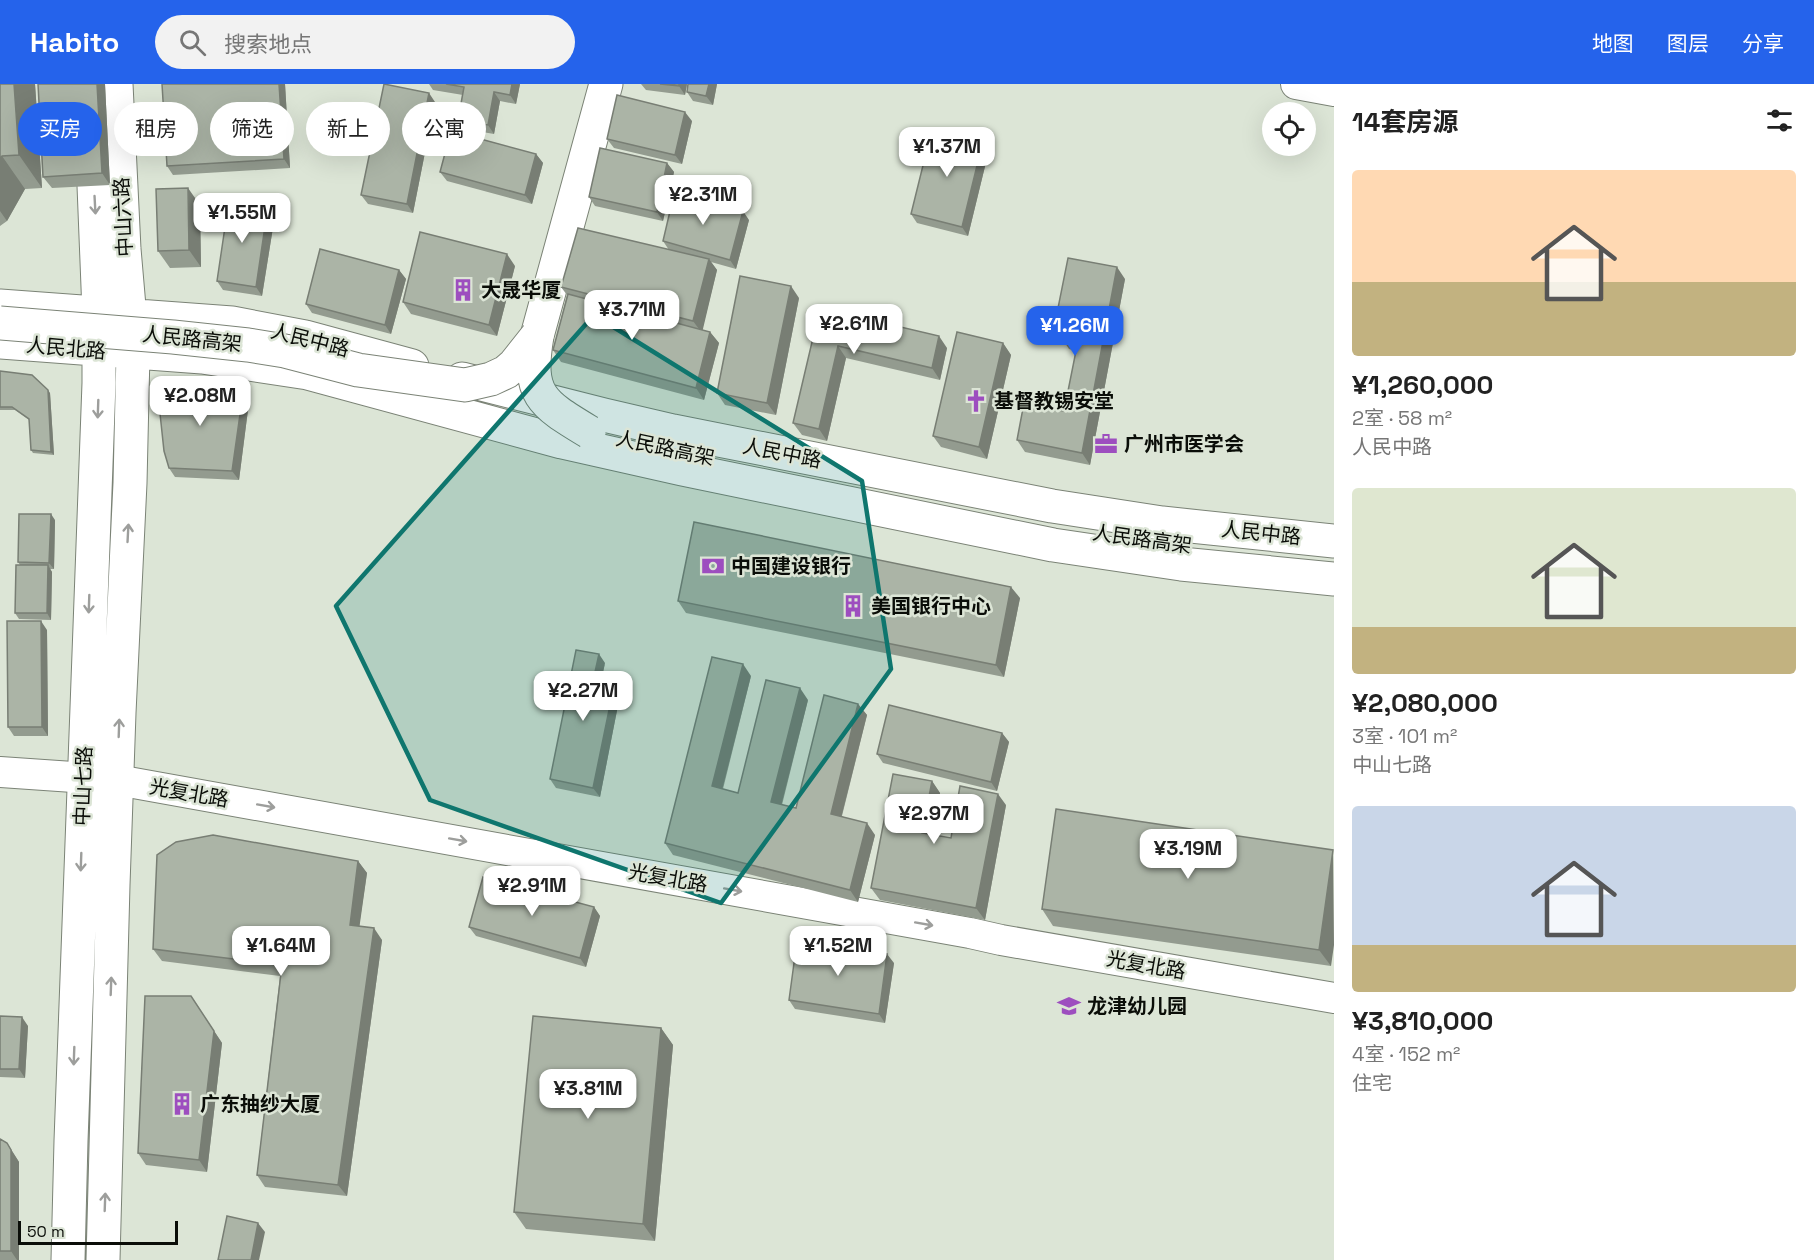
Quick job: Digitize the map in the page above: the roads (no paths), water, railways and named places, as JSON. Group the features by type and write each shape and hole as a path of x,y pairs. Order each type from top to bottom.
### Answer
{"main road":[{"name":"中山六路","path":"90,84 115,313"},
{"name":"中山六路","path":"115,313 124,249 116,84"},
{"path":"589,432 548,405 537,390 532,370 537,336 606,84"},
{"name":"人民北路","path":"0,306 115,313"},
{"name":"中山七路","path":"68,1260 98,405 98,350 115,313"},
{"name":"中山七路","path":"103,1260 117,780 130,483 133,353 115,313"},
{"name":"人民中路","path":"115,313 232,323 270,329 604,416 997,495 1162,523 1334,540"},
{"name":"人民路高架","path":"0,323 173,337 285,351 589,432 1122,538 1334,561"},
{"path":"358,370 465,385 491,379 506,372 537,336"},
{"name":"人民北路","path":"0,342 133,353"},
{"name":"人民中路","path":"133,353 234,360 308,373 562,442 705,474 1074,549 1181,564 1334,579"}],"street":[{"path":"1296,84 1334,91"},
{"name":"光复北路","path":"0,772 117,780 1334,998"}],"place":[{"name":"大晟华厦","path":"463,290"},
{"name":"基督教锡安堂","path":"976,401"},
{"name":"广州市医学会","path":"1106,444"},
{"name":"中国建设银行","path":"713,566"},
{"name":"美国银行中心","path":"853,606"},
{"name":"龙津幼儿园","path":"1069,1006"},
{"name":"广东抽纱大厦","path":"182,1104"}]}
